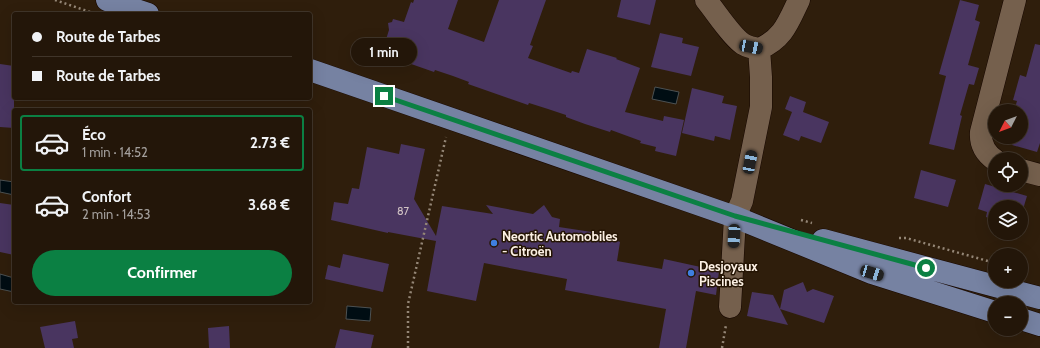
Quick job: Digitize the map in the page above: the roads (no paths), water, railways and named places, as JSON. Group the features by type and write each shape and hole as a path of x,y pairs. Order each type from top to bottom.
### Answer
{"main road":[{"path":"107,0 142,12"},
{"path":"312,71 735,216 1040,298"},
{"path":"735,216 872,273 988,310"},
{"path":"1028,322 1040,325"}],"street":[{"path":"706,0 743,44 759,49 774,41 782,33 789,22 798,0"},
{"path":"988,154 980,140 982,122 1015,0"},
{"path":"730,307 735,216 742,201 761,107 759,49"},
{"path":"1028,172 1040,175"}],"place":[{"name":"Neortic Automobiles - Citroën","path":"494,243"},
{"name":"Desjoyaux Piscines","path":"691,273"}]}
